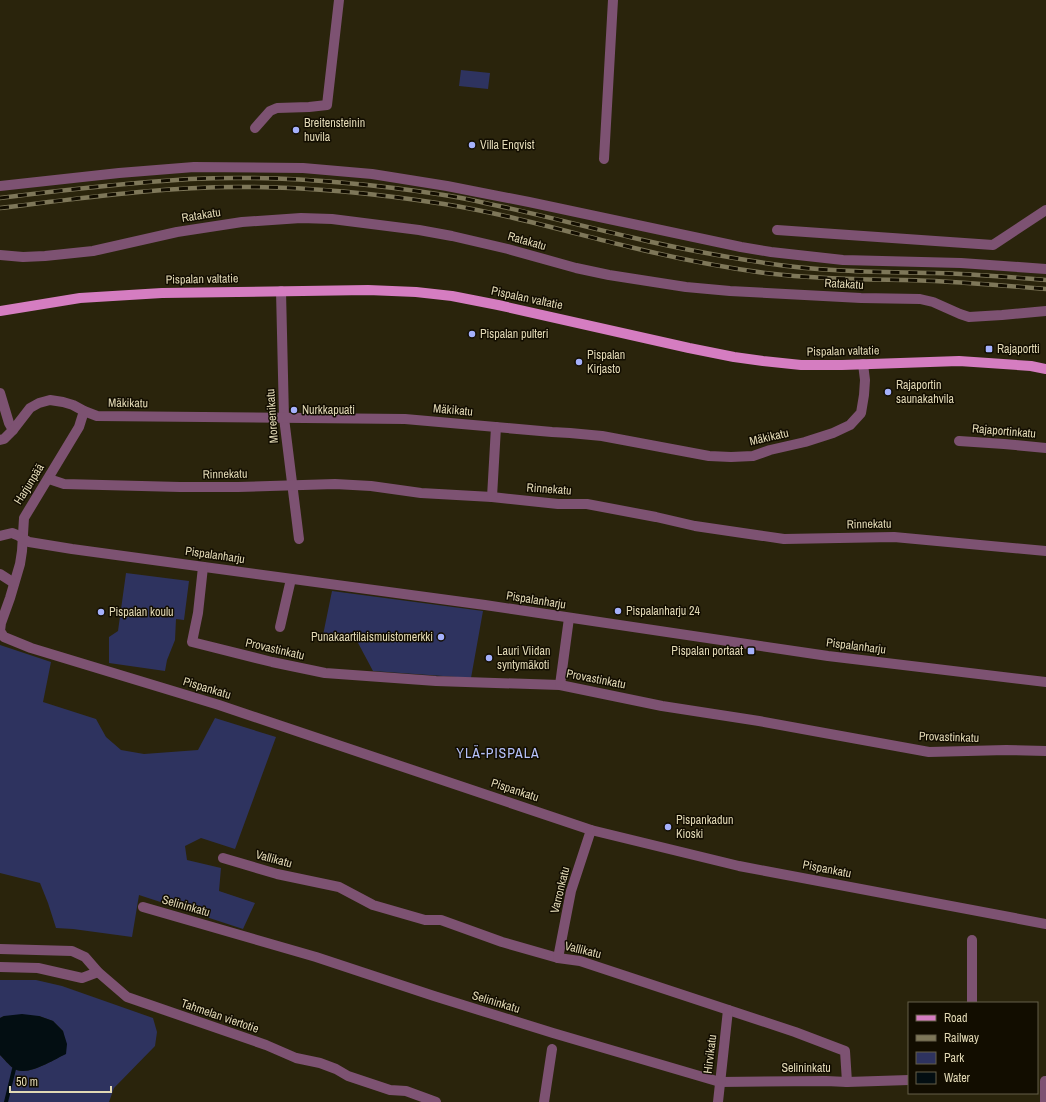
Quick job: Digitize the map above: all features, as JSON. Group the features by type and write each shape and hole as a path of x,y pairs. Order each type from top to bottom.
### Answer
{"main road":[{"name":"Pispalan valtatie","path":"0,311 80,298 162,293 368,290 416,292 452,296 550,316 734,357 801,365 958,361 1031,366 1046,369"}],"street":[{"path":"255,128 270,111 277,108 327,105 339,0"},
{"path":"604,159 613,0"},
{"path":"0,186 119,173 194,167 303,168 372,174 447,186 771,252 843,260 961,263 1046,269"},
{"path":"777,230 993,245 1046,210"},
{"name":"Ratakatu","path":"0,255 23,257 93,251 177,232 242,222 301,218 332,219 419,230 452,236 508,249 576,268 686,287 730,291 861,298 920,299 933,302 969,317 1046,311"},
{"name":"Moreenikatu","path":"281,291 284,418 299,539"},
{"name":"Mäkikatu","path":"0,440 4,439 13,430 30,408 39,403 50,400 73,405 96,416 405,419 552,432 570,432 602,436 709,456 753,456 770,450 805,442 833,433 850,425 860,413 864,395 865,380 863,364"},
{"path":"0,393 9,423 13,430"},
{"name":"Harjunpää","path":"1,622 14,583 22,551 24,518 79,427 84,411"},
{"path":"492,498 496,427"},
{"name":"Rajaportinkatu","path":"959,440 1046,448"},
{"name":"Rinnekatu","path":"49,478 64,484 238,487 335,484 371,486 421,493 558,504 587,504 695,526 784,539 894,537 1046,551"},
{"name":"Pispalanharju","path":"0,536 12,533 29,542 44,545 470,603 828,656 1046,682"},
{"name":"Provastinkatu","path":"203,567 198,613 192,642 272,662 325,673 436,681 560,685 662,706 759,721 929,752 1006,750 1046,751"},
{"path":"0,574 14,583"},
{"path":"280,627 291,579"},
{"path":"560,685 569,618"},
{"name":"Pispankatu","path":"1,622 0,631 4,637 31,648 219,705 591,830 739,866 1046,924"},
{"name":"Varronkatu","path":"558,958 572,892 591,830"},
{"name":"Vallikatu","path":"223,858 277,874 339,887 373,905 425,920 441,920 502,942 558,958 580,961 795,1032 845,1051 847,1082"},
{"name":"Selininkatu","path":"143,908 316,957 546,1031 720,1082 847,1082"},
{"path":"972,940 972,1002"},
{"name":"Tahmelan viertotie","path":"0,949 72,951 85,957 98,972 127,997 266,1045 296,1058 320,1063 336,1069 348,1076 390,1090 406,1091 436,1102"},
{"path":"0,967 38,968 82,978 98,972"},
{"name":"Hirvikatu","path":"718,1102 728,1010"},
{"path":"544,1102 552,1049"},
{"path":"847,1082 908,1080"},
{"path":"1043,1081 1045,1102"}],"green space":[{"path":"461,70 490,73 488,89 459,86"},
{"path":"126,573 189,581 184,620 176,619 175,640 167,660 165,671 109,663 109,637 118,631"},
{"path":"332,591 483,611 471,678 373,671 357,641 323,635"},
{"path":"0,645 51,662 43,702 96,719 106,737 121,750 144,754 198,750 215,718 276,737 235,849 201,838 185,846 187,860 221,868 219,891 255,903 243,929 139,895 132,937 56,928 40,883 0,873"},
{"path":"0,980 36,980 62,986 153,1018 157,1032 155,1046 114,1088 109,1102 0,1102 0,1055 13,1068 18,1071 25,1071 47,1064 65,1054 63,1031 53,1021 39,1016 4,1016 0,1018"}],"water":[{"path":"22,1014 39,1016 53,1021 63,1031 67,1044 66,1054 32,1070 18,1071 11,1067 0,1055 0,1018 4,1016"}],"waterway":[{"path":"6,1102 14,1069"}],"railway":[{"path":"0,198 95,187 190,179 254,178 349,183 412,190 460,198 522,211 664,245 731,258 786,266 829,270 963,274 1046,280"},
{"path":"0,208 124,193 186,188 273,187 322,190 395,197 468,208 664,255 765,273 829,278 935,281 1046,289"}],"place":[{"name":"Breitensteinin huvila","path":"296,130"},
{"name":"Villa Enqvist","path":"472,145"},
{"name":"Pispalan pulteri","path":"472,334"},
{"name":"Rajaportti","path":"989,349"},
{"name":"Pispalan Kirjasto","path":"579,362"},
{"name":"Rajaportin saunakahvila","path":"888,392"},
{"name":"Nurkkapuati","path":"294,410"},
{"name":"Pispalanharju 24","path":"618,611"},
{"name":"Pispalan koulu","path":"101,612"},
{"name":"Punakaartilaismuistomerkki","path":"441,637"},
{"name":"Pispalan portaat","path":"751,651"},
{"name":"Lauri Viidan syntymäkoti","path":"489,658"},
{"name":"Pispankadun Kioski","path":"668,827"}],"district":[{"name":"YLÄ-PISPALA","path":"498,753"}]}
